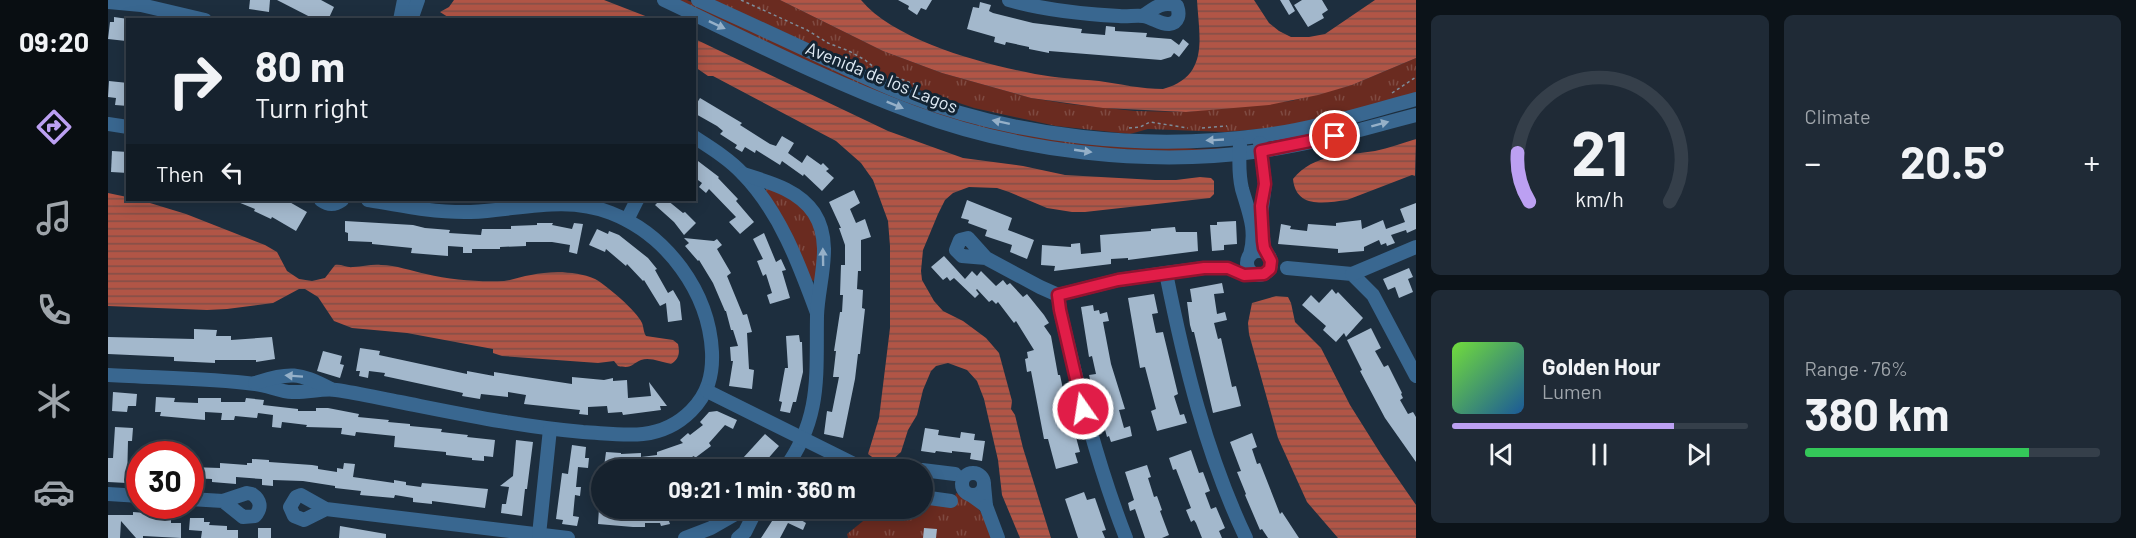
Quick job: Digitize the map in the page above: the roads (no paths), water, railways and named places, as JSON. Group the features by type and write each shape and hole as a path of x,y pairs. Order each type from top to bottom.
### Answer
{"street":[{"path":"400,18 404,0"},
{"path":"412,18 418,0"},
{"name":"Avenida de los Lagos","path":"664,0 913,113 963,128 1028,143 1099,153 1154,157 1240,154 1316,141 1416,115"},
{"name":"Avenida de los Lagos","path":"698,0 904,94 984,119 1056,133 1109,140 1241,138 1321,124 1416,99"},
{"path":"1009,0 1055,10 1126,17 1143,16"},
{"path":"108,2 141,5 197,18"},
{"path":"108,124 126,127"},
{"path":"1259,135 1265,184 1261,215 1264,248 1269,257 1270,269 1261,275"},
{"path":"696,138 742,174 767,206 790,243 817,315"},
{"path":"1241,138 1241,187 1251,216 1252,246 1248,258 1248,269 1261,275"},
{"path":"742,174 795,194 813,212 822,238 824,264 817,315 817,386 802,438 790,459"},
{"path":"323,201 329,204 340,201"},
{"path":"108,375 254,384 292,392 333,389 550,429 620,435 654,433 668,428 686,416 707,391 712,370 712,344 701,302 689,280 664,248 627,220 592,207 558,203 458,212 374,201"},
{"path":"627,220 636,201"},
{"path":"1228,268 1238,273 1261,275 1287,268 1352,274 1416,247"},
{"path":"986,258 1058,295 1118,280 1204,268 1228,268 1237,266 1260,251 1287,268"},
{"path":"1166,273 1181,345 1201,421 1246,538"},
{"path":"1352,274 1373,295 1416,376"},
{"path":"1058,295 1083,409 1125,538"},
{"path":"707,391 844,459"},
{"path":"539,535 550,429"},
{"path":"933,472 963,477 979,475 984,484 986,506 998,538"},
{"path":"963,477 963,490 986,506"},
{"path":"971,495 980,492 984,484"},
{"path":"108,494 126,495"},
{"path":"933,499 951,501"},
{"path":"204,500 223,501"},
{"path":"326,509 568,538"},
{"path":"685,538 727,519"},
{"path":"738,538 745,532 752,519"}]}
